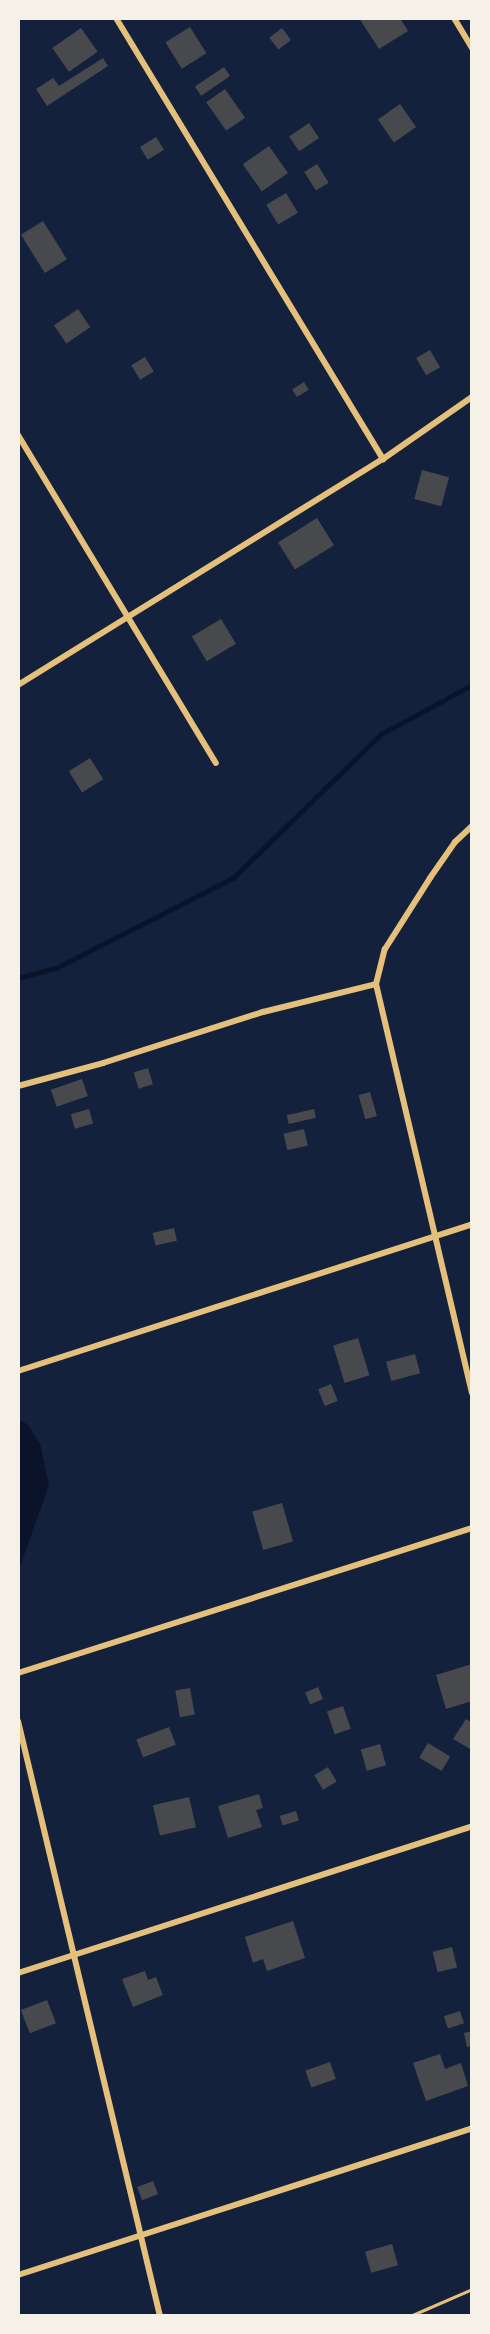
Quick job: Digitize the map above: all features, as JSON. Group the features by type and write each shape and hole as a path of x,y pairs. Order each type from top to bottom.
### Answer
{"street":[{"path":"116,18 383,459"},
{"path":"454,18 472,48"},
{"path":"18,685 383,459 472,397"},
{"path":"18,435 216,763"},
{"path":"472,826 442,860 385,949 376,984 472,1393"},
{"path":"18,1086 103,1063 263,1012 376,984"},
{"path":"18,1371 472,1224"},
{"path":"18,1673 472,1528"},
{"path":"18,1721 72,1956 160,2316"},
{"path":"18,1973 472,1827"},
{"path":"18,2275 472,2128"}],"path":[{"path":"410,2316 472,2289"}],"water":[{"path":"18,1420 27,1424 40,1443 49,1485 18,1572"}],"building":[{"path":"359,18 400,18 408,31 379,49"},
{"path":"190,27 206,53 182,69 165,42"},
{"path":"81,28 98,52 69,72 52,48"},
{"path":"282,28 291,40 278,50 269,38"},
{"path":"103,58 108,66 47,106 36,89 53,78 59,86"},
{"path":"224,67 230,76 201,96 195,87"},
{"path":"225,89 245,118 226,131 206,102"},
{"path":"400,104 416,127 394,142 378,119"},
{"path":"309,123 319,138 299,151 289,136"},
{"path":"156,137 164,150 148,160 140,147"},
{"path":"269,146 288,173 262,191 243,164"},
{"path":"317,164 329,183 316,191 304,172"},
{"path":"286,193 298,213 278,225 266,205"},
{"path":"43,221 67,259 45,273 21,235"},
{"path":"78,309 90,327 66,343 54,325"},
{"path":"430,350 440,367 426,375 416,358"},
{"path":"145,357 154,372 140,380 131,365"},
{"path":"304,382 309,390 297,397 292,389"},
{"path":"422,470 449,477 441,506 414,499"},
{"path":"317,518 334,545 295,570 278,542"},
{"path":"221,619 236,644 207,661 192,637"},
{"path":"90,758 103,779 82,792 69,771"},
{"path":"148,1068 153,1084 139,1089 134,1072"},
{"path":"82,1079 88,1096 57,1107 51,1090"},
{"path":"370,1092 377,1116 365,1119 358,1095"},
{"path":"89,1109 93,1123 75,1129 71,1114"},
{"path":"314,1109 316,1118 289,1124 287,1115"},
{"path":"304,1129 308,1146 287,1150 284,1134"},
{"path":"174,1228 177,1241 155,1246 153,1233"},
{"path":"358,1338 369,1375 345,1383 333,1346"},
{"path":"415,1354 420,1373 391,1381 386,1362"},
{"path":"331,1384 338,1401 325,1406 318,1389"},
{"path":"282,1503 293,1541 263,1550 252,1512"},
{"path":"472,1664 472,1701 446,1709 436,1675"},
{"path":"318,1687 323,1699 310,1704 305,1692"},
{"path":"190,1688 195,1715 180,1717 175,1691"},
{"path":"343,1706 351,1729 335,1734 327,1712"},
{"path":"466,1719 472,1723 472,1750 453,1739"},
{"path":"169,1727 176,1745 143,1757 136,1740"},
{"path":"428,1743 450,1756 442,1771 419,1758"},
{"path":"380,1744 386,1765 367,1771 361,1750"},
{"path":"328,1767 337,1782 323,1790 314,1775"},
{"path":"259,1794 263,1808 256,1810 262,1827 228,1838 218,1806"},
{"path":"189,1797 196,1827 160,1836 153,1805"},
{"path":"296,1811 299,1821 283,1826 280,1816"},
{"path":"293,1921 305,1958 267,1971 263,1959 253,1963 245,1937"},
{"path":"452,1947 457,1967 438,1972 433,1952"},
{"path":"145,1971 148,1980 156,1977 163,1995 133,2007 122,1979"},
{"path":"47,2000 56,2023 30,2033 21,2010"},
{"path":"460,2011 464,2023 448,2029 444,2016"},
{"path":"472,2031 472,2046 467,2047 464,2033"},
{"path":"440,2054 445,2069 461,2063 468,2086 426,2101 413,2063"},
{"path":"330,2062 336,2079 311,2087 305,2070"},
{"path":"153,2181 158,2194 142,2200 137,2187"},
{"path":"392,2244 398,2265 371,2273 365,2252"}],"waterway":[{"path":"18,978 56,968 233,878 381,734 472,685"}]}
